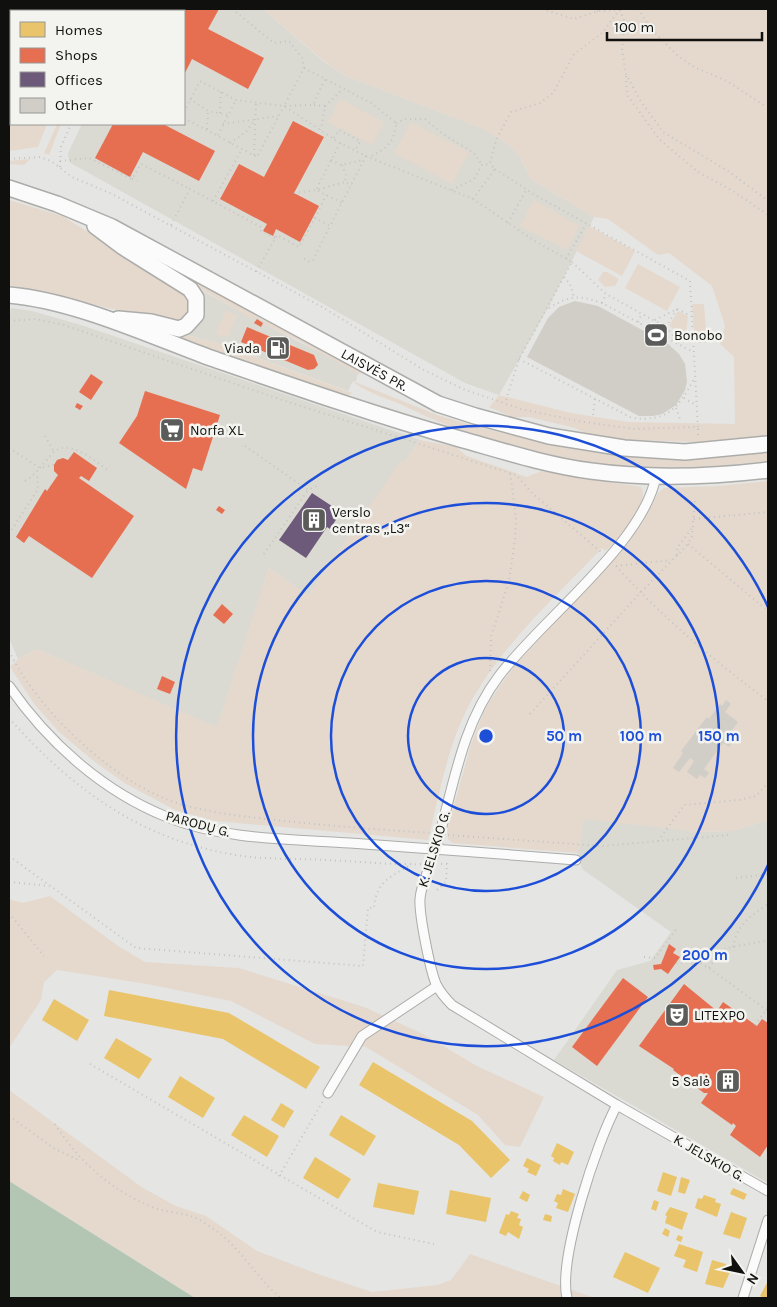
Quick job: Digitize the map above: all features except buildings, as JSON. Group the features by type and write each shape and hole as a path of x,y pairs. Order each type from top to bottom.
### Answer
{"main road":[{"name":"LAISVĖS PR.","path":"9,188 81,214 143,243 438,404 549,436 624,448 685,452 768,444"},
{"path":"81,214 123,247 190,289 196,298 196,315 186,326 179,329 151,322 99,317"},
{"path":"9,295 34,299 99,317 313,394 410,425 546,462 590,471 656,476 724,475 768,470"}],"street":[{"name":"K. JELSKIO G.","path":"656,476 653,488 631,529 607,558 517,654 490,690 471,724 462,750 436,849 420,897 422,918 437,986 452,1005 617,1105 768,1191"},
{"name":"PARODŲ G.","path":"9,686 45,733 70,756 106,784 167,817 231,834 576,860"},
{"path":"328,1093 362,1036 437,986"},
{"path":"567,1298 567,1264 576,1220 606,1124 617,1105"},
{"path":"743,1298 768,1220"}],"path":[{"path":"185,119 257,157 304,68 302,58 290,41 274,42 232,9"},
{"path":"542,9 574,20 598,11 620,10"},
{"path":"592,9 598,11"},
{"path":"638,9 652,30 677,55 694,67 728,81 768,108"},
{"path":"620,10 625,23 622,50 627,95 660,140 698,172 733,191 768,215"},
{"path":"490,164 496,140 511,112 540,103 553,93 574,54 602,33 620,10"},
{"path":"304,68 371,103 396,123"},
{"path":"626,74 640,100 663,132 728,171 768,200"},
{"path":"313,105 326,79"},
{"path":"185,110 200,81 236,100 284,106 325,106"},
{"path":"321,130 325,106 344,89"},
{"path":"220,113 221,92"},
{"path":"190,99 208,111 228,115"},
{"path":"217,136 236,100"},
{"path":"254,155 256,102"},
{"path":"284,106 355,151 473,199 572,262 606,294 666,327 683,347"},
{"path":"206,130 208,111"},
{"path":"223,124 278,116"},
{"path":"396,123 405,118 425,119 443,134 474,153 482,165"},
{"path":"230,142 246,132 255,120"},
{"path":"341,165 364,160 386,148 395,137 396,123"},
{"path":"61,168 61,147 70,125"},
{"path":"334,138 339,130 360,140 355,151"},
{"path":"316,190 340,143"},
{"path":"213,201 242,148"},
{"path":"9,159 40,157 61,168 72,177 112,194 332,313 422,369 463,389 504,403 578,421 633,429 694,427 698,429"},
{"path":"60,161 90,158 137,181"},
{"path":"331,160 341,165 346,175 345,182"},
{"path":"304,260 310,262 313,260 364,160"},
{"path":"132,179 141,164 261,227 260,230 275,238"},
{"path":"482,165 490,164 526,189 690,282 698,438"},
{"path":"452,190 474,179 482,165"},
{"path":"473,199 495,168"},
{"path":"294,193 316,190 345,182 352,185"},
{"path":"171,225 190,189"},
{"path":"508,223 526,189"},
{"path":"316,190 342,203"},
{"path":"256,272 277,234 299,246 326,195"},
{"path":"315,218 330,226"},
{"path":"566,259 586,224"},
{"path":"504,403 520,359 572,262"},
{"path":"564,277 570,284 574,297"},
{"path":"602,303 606,294"},
{"path":"548,308 580,296 602,303 693,352"},
{"path":"677,309 691,316"},
{"path":"655,320 677,309"},
{"path":"665,337 666,327 677,309"},
{"path":"638,322 642,313"},
{"path":"9,321 36,319 64,326 297,405 516,475 532,493 616,566 640,593 680,631 768,701"},
{"path":"520,359 632,418 656,418 676,408 695,378"},
{"path":"593,415 595,398"},
{"path":"684,398 696,405"},
{"path":"676,408 680,419"},
{"path":"45,436 54,452"},
{"path":"244,446 308,490"},
{"path":"9,448 40,468 54,465"},
{"path":"9,534 38,489 37,474 40,468 54,452 62,448 75,449 108,470"},
{"path":"490,690 491,637 509,581 515,539 516,518 510,472"},
{"path":"25,481 37,474"},
{"path":"264,554 308,490 319,485"},
{"path":"530,714 640,593 688,544 692,536 695,498"},
{"path":"694,519 768,512"},
{"path":"677,556 677,548 692,528"},
{"path":"688,544 768,611"},
{"path":"616,566 672,560"},
{"path":"9,651 41,700 64,728 99,757 151,791 178,803 216,814 570,845 610,846 728,835"},
{"path":"658,842 684,805 739,800 756,796 768,783"},
{"path":"9,856 136,948 363,966 368,908 374,908 375,896 381,883 412,864"},
{"path":"436,890 446,882 446,864"},
{"path":"736,878 768,874"},
{"path":"9,882 50,886"},
{"path":"733,947 735,933 743,922 768,904"},
{"path":"9,913 44,956"},
{"path":"644,957 655,958 678,927"},
{"path":"710,968 723,949 768,940"},
{"path":"660,952 664,954"},
{"path":"676,962 698,962 710,968 768,1009 755,1025"},
{"path":"90,1064 377,1232 434,1244"},
{"path":"279,1176 328,1093"},
{"path":"9,1116 55,1149 81,1161 136,1200 157,1209 196,1218 217,1231 281,1298"},
{"path":"55,1124 81,1161"}],"shaded area":[{"path":"44,9 93,9 92,10"},
{"path":"263,9 324,62 346,76 484,129 508,144 520,157 531,179 594,217 548,308 499,395 465,383 69,162 68,153 82,125 185,125 185,10 138,10"},
{"path":"263,9 768,9 768,437 694,442 607,439 594,437 575,428 529,417 512,417 489,407 499,395 571,413 628,422 735,424 734,357 720,344 725,326 712,286 669,253 658,255 608,219 594,217 531,179 520,157 508,144 484,129 346,76 325,62"},
{"path":"10,60 10,125 47,125 38,147 9,151"},
{"path":"340,99 384,122 372,145 328,122"},
{"path":"411,122 469,152 452,184 394,153"},
{"path":"57,125 61,125 49,155 44,153"},
{"path":"30,159 24,165 9,164 9,161"},
{"path":"9,200 62,216 184,291 192,301 187,318 173,323 9,285"},
{"path":"534,200 580,226 567,250 520,226"},
{"path":"589,226 635,251 622,276 576,251"},
{"path":"160,260 364,370 364,373 358,374 300,341 264,324 265,321 256,316 254,320 160,265"},
{"path":"638,264 680,287 667,311 625,288"},
{"path":"603,272 607,272 619,279 615,286 605,287 598,280"},
{"path":"194,286 253,319 256,316 265,322 264,324 333,359 358,374 356,381 353,381 348,391 218,343 171,331"},
{"path":"692,304 704,304 707,343 695,343"},
{"path":"11,308 32,311 81,325 420,440 405,462 401,461 308,596 269,568 217,728 37,649 18,659 9,638 9,321"},
{"path":"226,310 237,316 228,337 216,334"},
{"path":"678,311 688,316 686,332 681,333 669,326"},
{"path":"151,326 218,343 352,393 348,396 149,328"},
{"path":"353,381 437,415 485,429 559,445 768,450 768,461 678,468 642,468 570,460 500,443 466,432 368,391"},
{"path":"420,440 456,447 467,456 527,477 541,471 641,487 643,494 637,511 625,530 606,551 602,548 505,651 474,697 461,722 450,751 428,840 215,821 175,810 126,784 95,762 59,732 35,705 10,667 18,659 37,649 217,727 269,568 308,596 401,460 405,462"},
{"path":"768,481 768,820 733,831 700,832 583,819 578,853 452,843 448,839 447,831 471,744 485,709 516,664 627,544 642,524 658,493 664,488 718,486"},
{"name":"LITEXPO","path":"592,818 700,832 733,831 768,820 768,1183 554,1060 617,970 650,961 671,932 582,869 578,853 583,819"},
{"path":"50,896 118,946 145,962 239,968 364,1007 421,1033 477,1066 544,1097 520,1147 505,1145 478,1115 366,1047 315,1044 231,1001 147,984 57,970 44,982 41,1000 9,1048 9,899 22,903"},
{"path":"9,1090 143,1188 176,1206 206,1216 257,1251 318,1274 372,1292 437,1285 451,1280 470,1254 595,1298 195,1298 9,1181"},
{"path":"9,1181 195,1298 9,1298"}],"place":[{"name":"Bonobo","path":"656,335"},
{"name":"Viada","path":"278,348"},
{"name":"Norfa XL","path":"172,430"},
{"name":"Verslo centras „L3“","path":"314,520"},
{"name":"LITEXPO","path":"677,1015"},
{"name":"5 Salė","path":"728,1081"}]}
